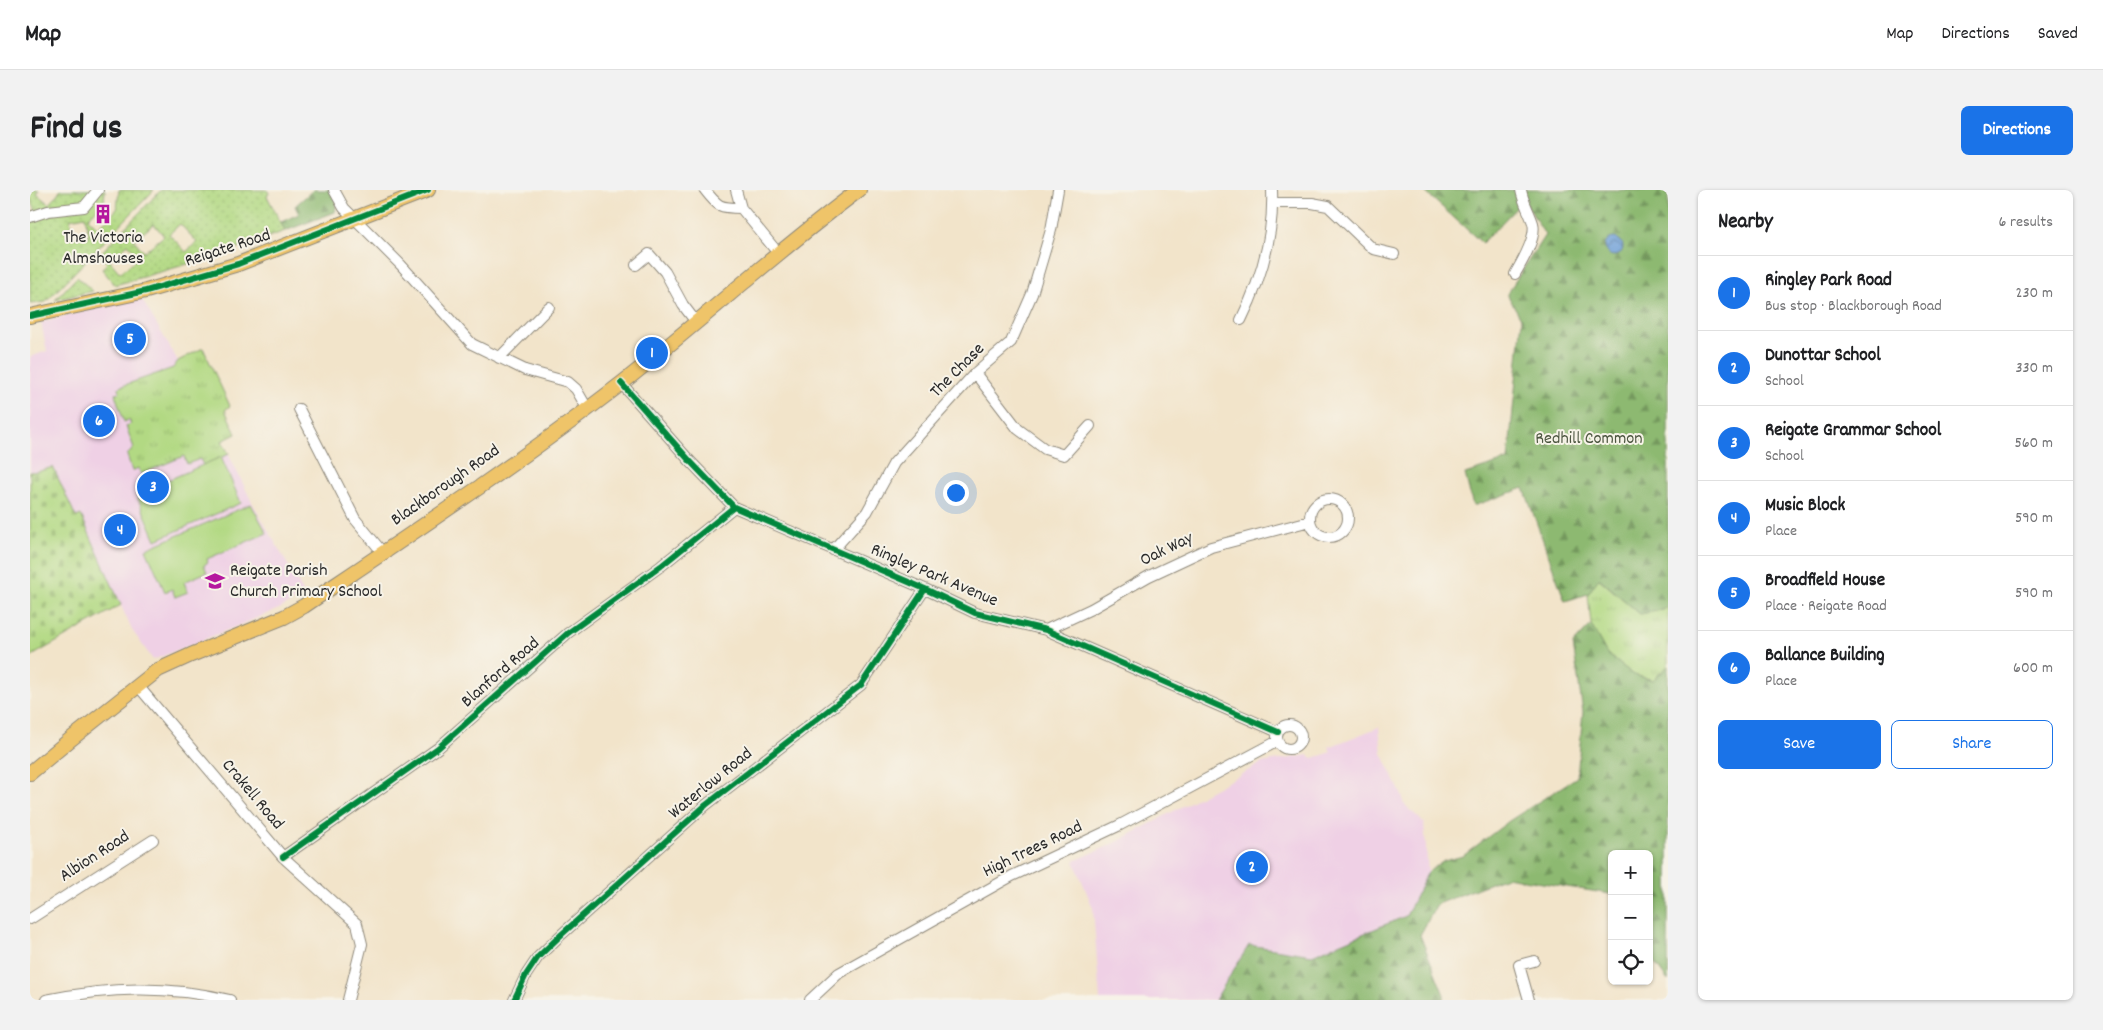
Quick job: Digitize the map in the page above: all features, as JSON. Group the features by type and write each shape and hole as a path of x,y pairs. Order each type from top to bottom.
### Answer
{"main road":[{"name":"Reigate Road","path":"30,316 146,291 238,264 428,190"},
{"name":"Blackborough Road","path":"30,773 158,670 284,617 304,606 383,553 621,383 778,253 859,190"}],"street":[{"path":"30,218 48,211 84,207 98,190"},
{"path":"334,190 344,208 401,265 448,320 472,344 525,370 568,382 576,388 587,408"},
{"path":"705,190 717,204 724,208 741,208"},
{"path":"736,190 741,208 778,253"},
{"name":"The Chase","path":"833,550 867,512 894,463 975,373 1011,342 1032,294 1051,230 1058,190"},
{"path":"1241,320 1251,300 1262,267 1270,232 1272,190"},
{"path":"1515,274 1528,250 1534,225 1522,200 1521,190"},
{"path":"1272,203 1312,203 1328,206 1373,249 1394,254"},
{"path":"636,265 649,254 665,272 682,305 696,322"},
{"path":"499,358 549,307"},
{"path":"975,373 1018,429 1045,449 1064,455 1090,426"},
{"name":"Ringley Park Avenue","path":"621,383 689,460 734,507 925,589 975,613 1046,630 1278,736"},
{"path":"299,409 355,518 383,553"},
{"name":"Blanford Road","path":"284,857 438,748 568,633 661,566 734,507"},
{"name":"Oak Way","path":"1046,630 1091,609 1149,576 1211,547 1310,521"},
{"name":"Waterlow Road","path":"514,1000 526,975 538,957 562,934 706,806 861,685 925,589"},
{"name":"Crakell Road","path":"139,686 284,857 357,924 362,944 348,1000"},
{"name":"High Trees Road","path":"810,1000 839,973 1012,876 1120,826 1278,736"},
{"name":"Albion Road","path":"30,919 152,840"},
{"path":"1529,1000 1514,966 1534,961"},
{"path":"46,1000 89,992 156,989 198,993 230,1000"}],"shaded area":[{"path":"140,296 178,361 203,348 230,406 225,410 236,434 222,441 252,502 305,595 279,609 153,660 132,630 81,516 76,517 53,468 30,472 30,357 47,351 41,322"},
{"path":"1379,727 1382,753 1403,798 1403,803 1424,823 1428,872 1437,904 1420,935 1442,1000 1100,1000 1093,908 1074,861 1113,844 1262,763 1308,755 1313,758 1331,752 1329,747"}],"green space":[{"path":"30,190 39,190 37,194 49,204 61,190 105,190 104,202 88,218 98,228 117,209 119,190 154,190 46,302 30,304 30,213 36,211 30,198","holes":["85,216 89,235 74,238 70,219"]},
{"path":"161,190 267,190 269,193 267,196 285,231 215,256 115,285 102,269 107,263 101,257 99,259 97,257","holes":["154,224 164,236 144,252 134,240","180,224 197,242 186,252 169,234","128,244 139,257 120,273 109,260"]},
{"path":"313,190 332,190 337,201 335,212 285,231 281,222 299,214 295,206"},
{"name":"Redhill Common","path":"1423,190 1668,190 1668,606 1662,610 1640,614 1599,578 1588,594 1565,601 1524,488 1473,506 1465,474 1508,460 1522,320 1507,294 1545,235 1524,200 1482,243"},
{"path":"77,277 93,291 55,300"},
{"path":"203,348 230,406 225,410 236,434 222,441 229,454 203,465 200,459 187,464 184,456 141,474 138,468 132,471 127,455 134,448 126,426 131,424 129,420 124,422 115,394 120,392 119,387 173,368 178,361"},
{"path":"221,457 241,503 156,540 136,494"},
{"path":"53,467 76,517 81,515 121,605 30,657 30,472"},
{"path":"251,504 267,533 207,559 208,562 204,565 207,572 184,582 188,592 175,597 172,589 165,592 146,549"},
{"path":"1598,578 1640,614 1662,610 1668,606 1668,666 1653,680 1634,675 1607,654 1591,625 1588,594"},
{"path":"1591,625 1607,654 1634,675 1653,680 1668,666 1668,981 1653,960 1653,850 1608,850 1608,894 1506,877 1437,904 1420,935 1444,995 1444,1000 1215,1000 1249,945 1312,955 1406,916 1428,872 1444,861 1463,856 1509,821 1577,777 1583,712 1573,644"}],"water":[{"path":"1614,238 1620,241 1623,247 1620,253 1614,256 1608,253 1605,247 1608,241"}],"cycle path":[{"path":"30,316 146,291 238,264 428,190"},
{"path":"621,383 689,460 734,507 925,589 975,613 1046,630 1278,732"},
{"path":"283,857 438,748 568,633 661,566 734,507"},
{"path":"514,1000 526,975 538,957 562,934 706,805 861,685 925,589"}],"place":[{"name":"The Victoria Almshouses","path":"103,214"},
{"name":"Broadfield House","path":"130,339"},
{"name":"Ringley Park Road","path":"652,353"},
{"name":"Ballance Building","path":"99,421"},
{"name":"Reigate Grammar School","path":"153,487"},
{"name":"Music Block","path":"120,530"},
{"name":"Reigate Parish Church Primary School","path":"215,581"},
{"name":"Dunottar School","path":"1252,867"}]}
